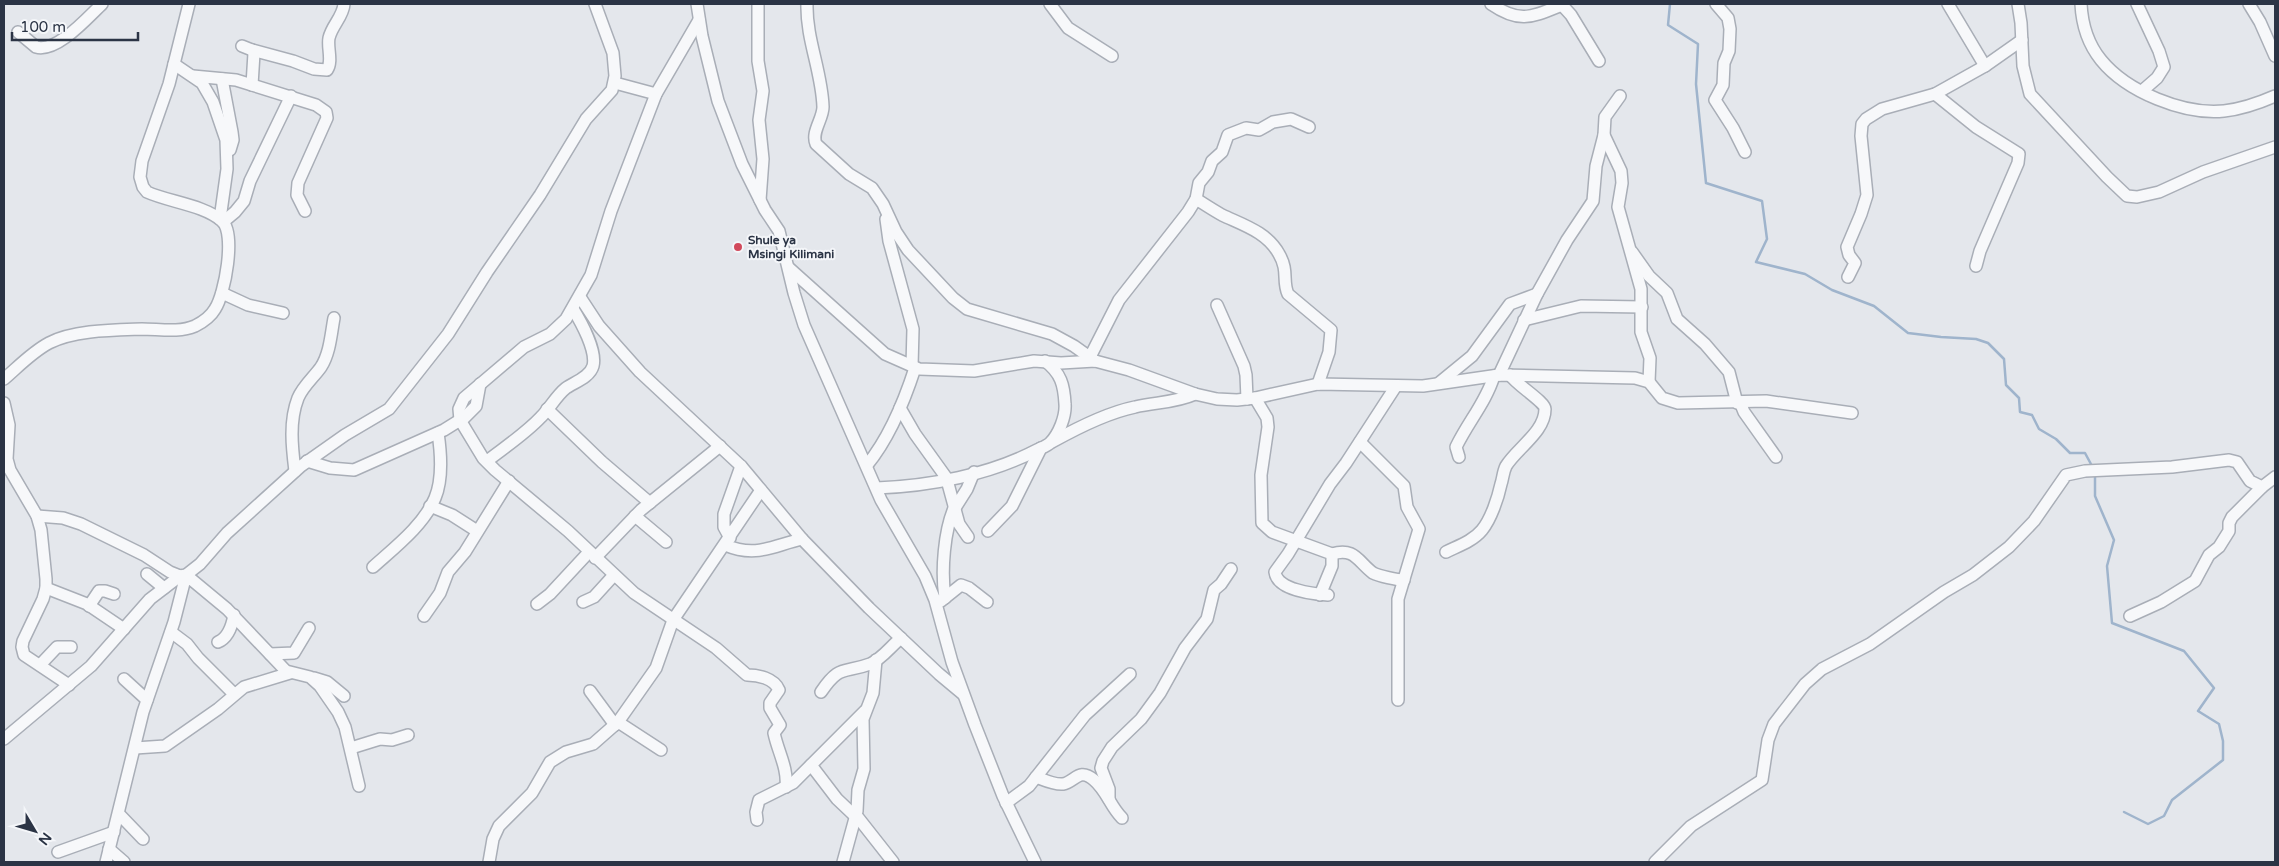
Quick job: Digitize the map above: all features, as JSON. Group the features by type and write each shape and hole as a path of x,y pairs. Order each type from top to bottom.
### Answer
{"street":[{"path":"18,32 36,47 47,46 67,36 102,4"},
{"path":"189,4 169,84 142,160 141,182 148,192 192,207 221,220"},
{"path":"252,85 254,55 247,48 294,61 314,69 327,70 330,63 329,37 343,10 344,4"},
{"path":"4,739 91,666 150,599 200,564 227,533 295,471 345,435 383,413 400,396 448,334 487,272 540,195 586,119 604,100 615,83 613,53 595,4"},
{"path":"697,4 718,101 742,164 760,200 779,231 804,325 821,367 890,517 941,601 964,695 1006,803 1035,862"},
{"path":"758,4 757,48 763,91 759,120 763,159 760,200"},
{"path":"807,4 812,47 823,108 815,142 847,172 870,185 883,204 896,232 908,250 953,298 967,309 1052,334 1092,359 1196,394 1217,399 1251,399 1318,384 1396,386 1501,375 1635,378 1649,382 1662,398 1672,402 1789,403 1852,412"},
{"path":"1050,4 1068,28 1112,56"},
{"path":"1491,4 1514,17 1523,18 1561,4 1571,15 1599,61"},
{"path":"1716,4 1728,18 1730,29 1729,51 1724,64 1723,85 1715,100 1733,128 1745,152"},
{"path":"1948,4 1984,66"},
{"path":"2018,4 2023,66 2030,94 2127,196 2138,198 2159,192 2202,172 2275,147"},
{"path":"2081,4 2082,20 2100,60 2142,91 2163,102 2213,111 2244,107 2275,96"},
{"path":"2137,4 2159,51 2164,67 2157,78 2142,91"},
{"path":"2249,4 2260,22 2275,56"},
{"path":"699,20 656,94 611,211 591,275 580,298 566,319 550,334 524,347 461,402 460,421 487,461 634,593 716,648 747,675 759,674 778,686 778,693 770,703 770,708 780,724 774,733 780,757 787,772 786,787"},
{"path":"1848,277 1855,263 1849,255 1847,247 1867,195 1861,136 1862,124 1882,109 1935,94 1984,66 2022,40"},
{"path":"4,378 26,359 54,341 90,332 168,330 194,326 209,316 216,308 226,277 228,236 221,220 225,189 226,140 213,102 202,83 174,64"},
{"path":"193,76 252,85 316,105 326,112 327,118 298,184 297,195 305,211"},
{"path":"222,79 232,132 232,146 227,153"},
{"path":"615,83 656,94"},
{"path":"1935,94 1976,127 2019,154 2018,164 1980,250 1976,266"},
{"path":"221,220 235,212 244,201 250,181 291,96"},
{"path":"1459,458 1456,447 1471,419 1484,403 1501,375 1537,294 1567,240 1593,201 1596,166 1604,135 1605,117 1620,96"},
{"path":"1092,359 1119,300 1188,212 1196,199 1199,183 1208,172 1212,161 1222,152 1231,132 1246,128 1258,130 1273,122 1291,119 1309,127"},
{"path":"1604,135 1621,171 1622,184 1618,207 1641,289 1641,332 1650,358 1649,382"},
{"path":"1196,199 1268,239 1279,252 1285,265 1287,274 1285,288 1288,294 1331,330 1329,352 1318,384"},
{"path":"867,465 884,443 900,408 914,367 912,329 888,234 883,204"},
{"path":"1628,247 1649,276 1667,293 1677,319 1705,344 1728,372 1738,403 1776,457"},
{"path":"789,268 885,354 914,367 941,371 974,370 1024,362 1046,361 1062,363 1092,359"},
{"path":"222,293 248,305 283,313"},
{"path":"1439,383 1472,356 1510,304 1537,294"},
{"path":"580,298 599,326 640,372 741,466 802,539 901,638 964,695"},
{"path":"1217,305 1244,366 1251,399 1266,418 1268,427 1261,475 1262,523 1272,532 1296,542 1315,546 1332,554 1340,552 1355,555 1373,573 1394,580 1404,580"},
{"path":"1524,320 1581,306 1642,307"},
{"path":"487,461 527,430 565,389 586,376 592,368 593,362 589,342 573,309"},
{"path":"295,471 292,441 294,410 298,397 322,366 327,354 334,318"},
{"path":"988,530 1012,506 1046,445 1063,420 1066,409 1063,380 1055,368 1046,361"},
{"path":"1446,552 1477,536 1483,529 1501,485 1504,468 1539,427 1544,416 1545,409 1543,403 1501,375"},
{"path":"1332,554 1332,566 1324,595 1306,593 1276,577 1277,567 1296,542 1330,484 1396,386"},
{"path":"877,488 947,480 1027,455 1109,415 1141,406 1172,402 1196,394"},
{"path":"4,403 9,425 7,459 10,470 37,516 41,530 46,588 22,647 24,655 69,685"},
{"path":"900,408 915,434 947,480 959,524 968,536"},
{"path":"547,409 602,462 650,503"},
{"path":"307,461 330,468 354,470 438,433 460,421"},
{"path":"373,567 414,528 435,499 440,476 438,433"},
{"path":"1360,442 1404,486 1407,507 1419,529 1404,580 1398,611 1398,700"},
{"path":"537,604 650,503 720,446"},
{"path":"1655,862 1691,826 1762,780 1768,740 1774,724 1805,684 1822,669 1870,644 1944,592 1973,575 2009,547 2034,521 2066,475 2085,472 2172,467 2229,460 2237,462 2250,481 2262,487"},
{"path":"741,466 724,514 724,526 728,542 746,552 758,552 802,539"},
{"path":"941,601 946,536 955,507 967,489 974,472"},
{"path":"2130,616 2161,602 2196,581 2209,555 2219,547 2229,531 2232,517 2262,487 2275,477"},
{"path":"424,616 440,593 448,572 465,552 509,481"},
{"path":"489,862 493,839 499,826 532,793 550,762 566,752 593,744 616,724 656,668 673,620 728,542 761,490"},
{"path":"430,506 452,515 477,532"},
{"path":"37,516 63,518 81,524 183,575 234,615 290,673 327,682 344,696"},
{"path":"635,516 666,542"},
{"path":"1108,799 1109,789 1102,768 1107,754 1141,719 1160,693 1181,655 1207,619 1214,590 1221,584 1231,569"},
{"path":"147,574 164,588"},
{"path":"106,862 147,700 171,632 183,575"},
{"path":"583,602 594,597 614,575"},
{"path":"941,601 962,585 987,602"},
{"path":"46,588 89,606 124,629"},
{"path":"89,606 99,591 114,594"},
{"path":"218,642 232,625 234,615"},
{"path":"270,654 294,653 309,628"},
{"path":"171,632 187,644 198,658 234,694"},
{"path":"821,692 834,676 842,670 876,660 901,638"},
{"path":"40,665 57,647 71,647"},
{"path":"843,862 856,816 858,790 864,769 862,729 865,711 872,693 876,660"},
{"path":"135,748 170,744 218,709 234,694 249,685 290,673"},
{"path":"1006,803 1029,786 1085,716 1130,674"},
{"path":"310,678 320,686 338,712 351,748 359,786"},
{"path":"124,679 147,700"},
{"path":"590,691 616,724 661,750"},
{"path":"757,820 756,812 759,800 793,783 865,711"},
{"path":"351,748 380,739 392,740 408,735"},
{"path":"811,765 837,799 856,816 893,862"},
{"path":"1036,777 1060,784 1068,782 1076,776 1086,775 1099,784 1113,808 1122,818"},
{"path":"58,852 114,834 140,835 119,814"},
{"path":"109,850 124,862"}],"waterway":[{"path":"1670,4 1668,25 1698,44 1696,84 1706,183 1762,201 1767,239 1756,262 1805,274 1832,290 1874,306 1908,333 1976,339 1988,343 2004,359 2006,385 2019,398 2020,412 2032,415 2039,429 2056,439 2070,453 2085,453 2092,466"},
{"path":"2095,473 2095,496 2114,540 2107,566 2112,623 2184,651 2214,688 2198,711 2219,724 2223,741 2223,760 2172,800 2164,816 2148,824 2124,812"}],"place":[{"name":"Shule ya Msingi Kilimani","path":"738,247"}]}
